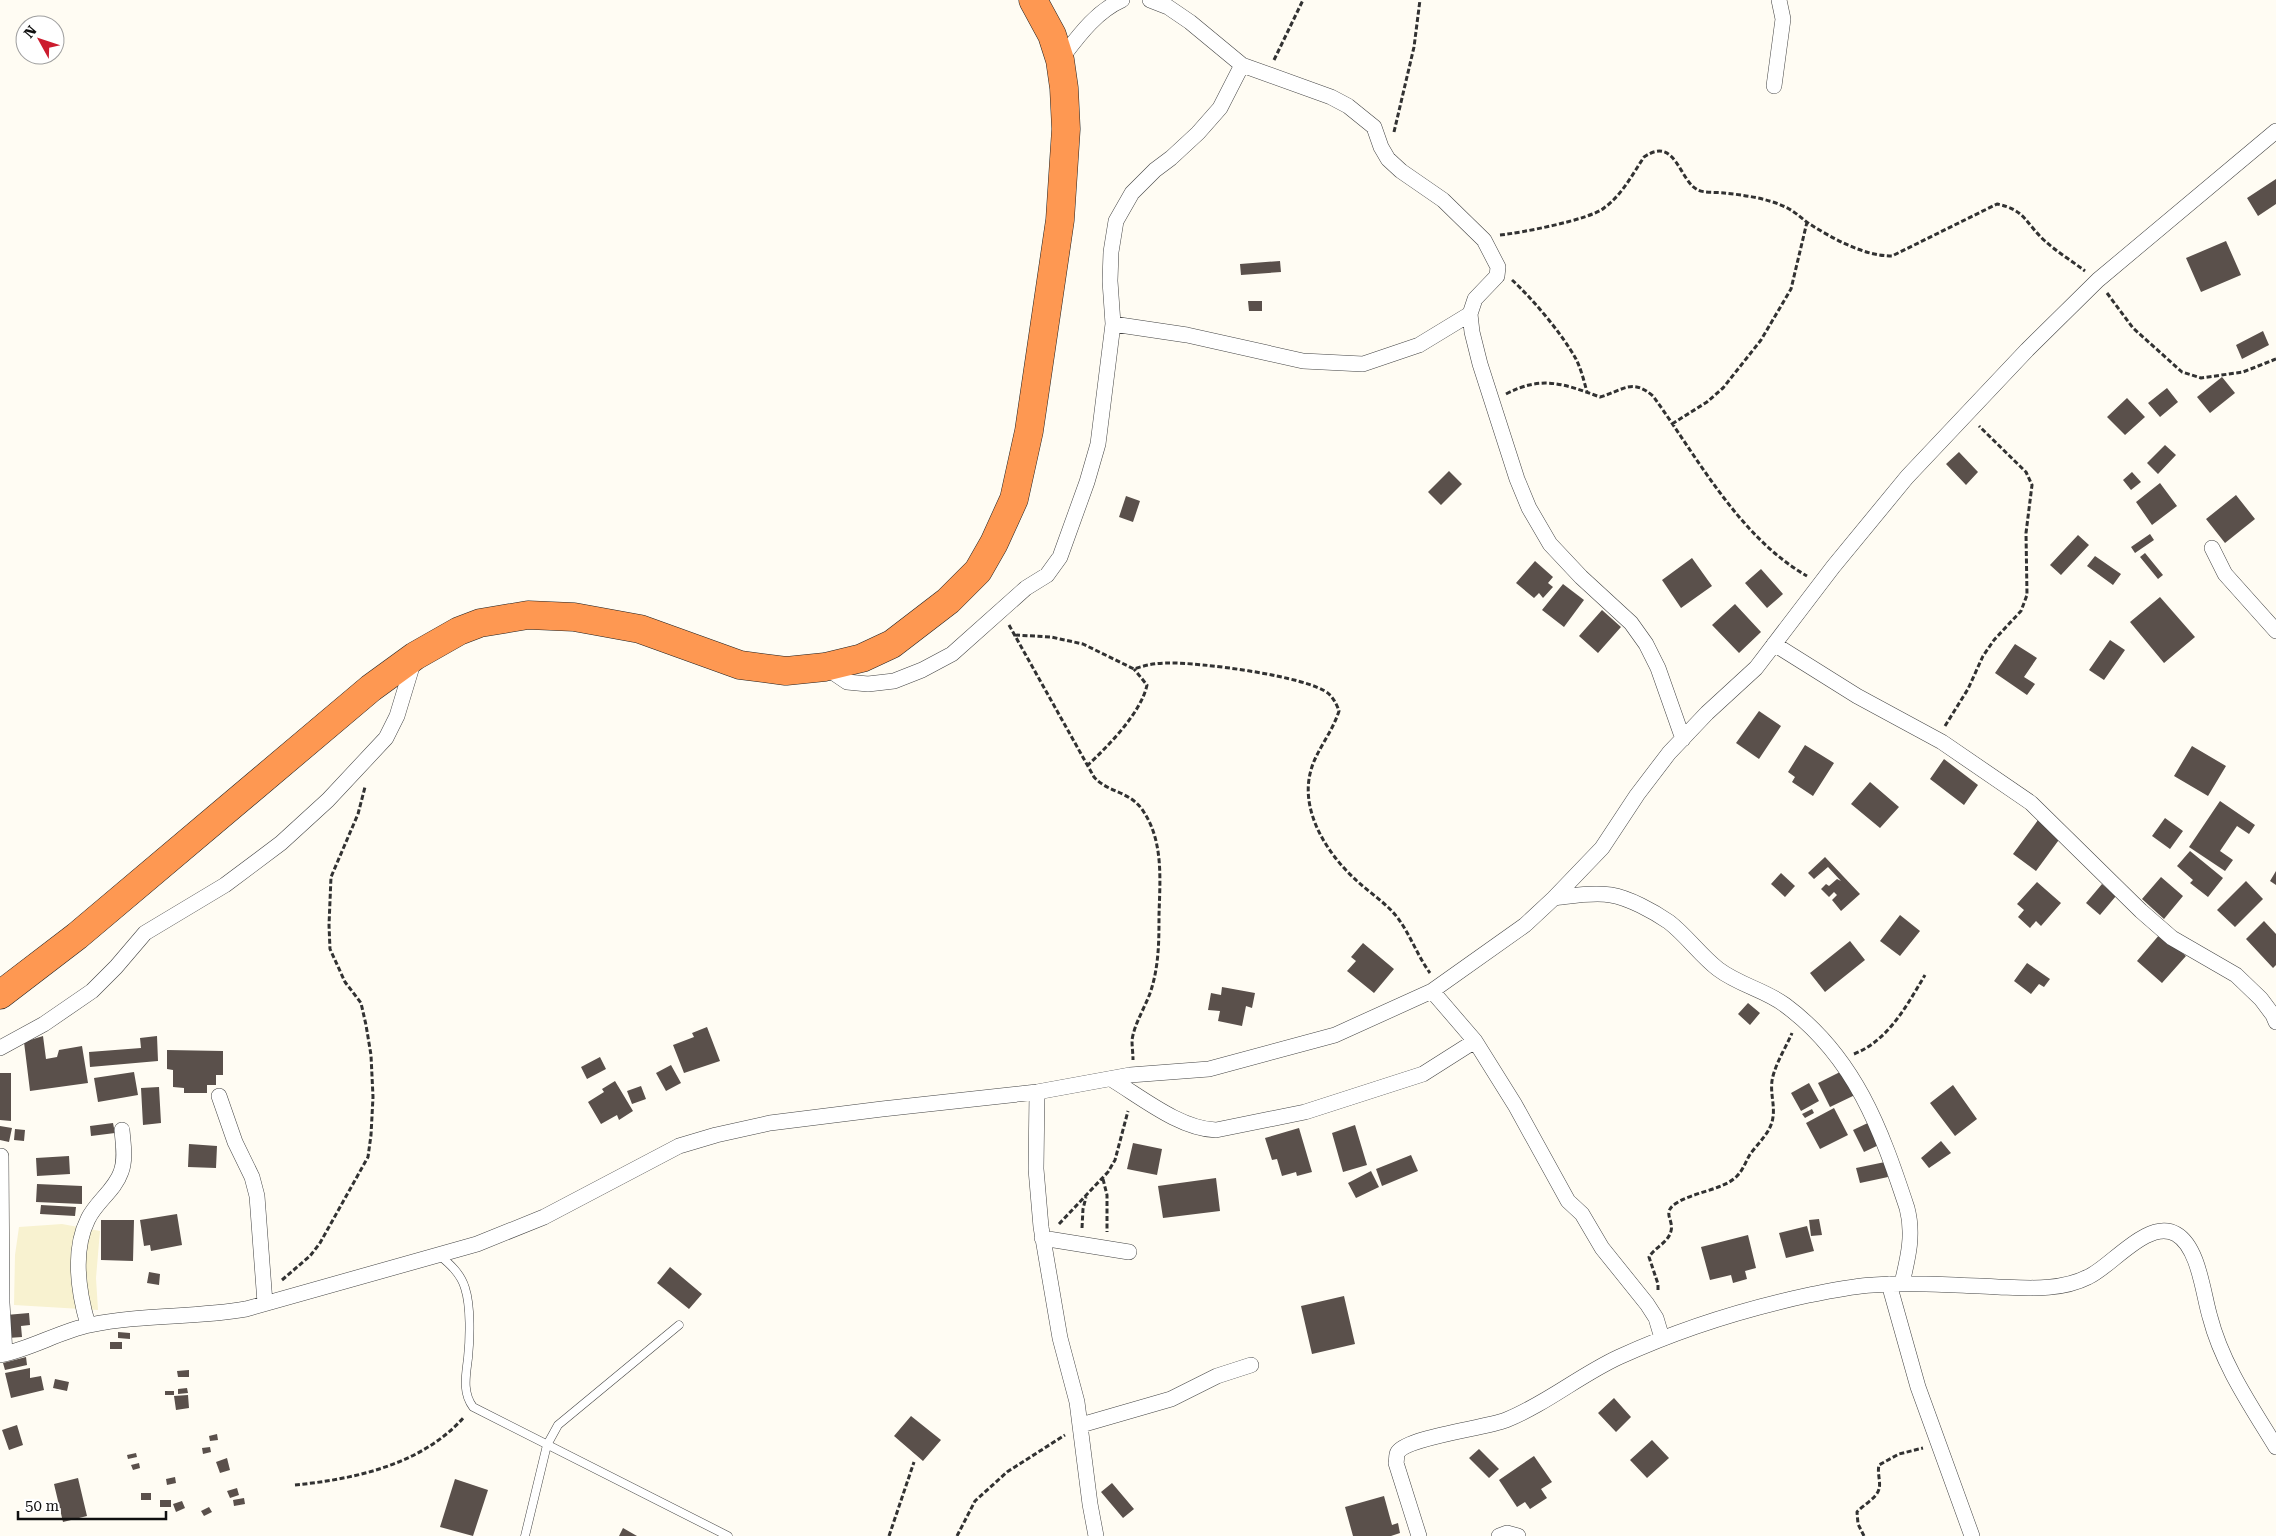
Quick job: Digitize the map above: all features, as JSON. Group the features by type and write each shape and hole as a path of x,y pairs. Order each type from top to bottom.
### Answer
{"highway":[{"path":"0,995 77,936 364,694 415,656 459,631 480,623 546,614 599,620 640,630 740,665 786,671 825,667 862,658 892,644 948,601 978,571 994,543 1014,499 1029,431 1060,220 1066,129 1064,88 1060,60 1052,35 1033,0"}],"street":[{"path":"1060,60 1086,27 1114,3 1122,0"},
{"path":"1150,0 1168,7 1190,22 1242,65 1331,97 1348,106 1374,127 1380,148 1388,159 1401,171 1443,200 1479,235 1494,256 1498,271 1497,276 1475,299 1470,314 1474,340 1517,479 1539,528 1564,560 1631,623 1646,644 1658,668 1683,738"},
{"path":"1774,86 1783,19 1779,0"},
{"path":"825,667 847,682 868,684 894,681 922,670 952,654 1026,588 1047,575 1060,557 1087,482 1098,444 1114,324 1110,281 1111,252 1116,221 1132,193 1155,170 1198,133 1220,108 1242,65"},
{"path":"1,1156 2,1355 88,1325 118,1320 224,1313 265,1298 477,1244 544,1217 679,1146 716,1135 770,1123 1038,1092 1130,1075 1209,1069 1335,1035 1435,989 1525,924 1554,898 1602,848 1637,795 1669,753 1756,668 1821,583 1907,478 1966,414 2098,280 2276,131"},
{"path":"1114,324 1187,335 1303,361 1363,364 1419,345 1470,314"},
{"path":"2212,548 2225,574 2276,631"},
{"path":"1774,644 1857,696 1937,739 2030,803 2172,938 2236,975 2261,999 2276,1022"},
{"path":"0,1048 44,1024 92,991 116,967 145,933 225,885 281,843 328,800 386,738 397,716 415,656"},
{"path":"1554,898 1611,895 1630,901 1668,922 1707,960 1728,976 1776,999 1820,1036 1839,1058 1874,1116 1911,1222 1911,1238 1895,1284 1905,1347 1972,1536"},
{"path":"1435,989 1475,1041 1515,1105 1568,1201 1582,1214 1602,1248 1656,1318 1662,1338"},
{"path":"1111,1079 1190,1125 1205,1130 1232,1128 1305,1112 1423,1074 1475,1041"},
{"path":"1038,1092 1036,1169 1045,1238 1060,1338 1081,1425 1090,1504 1096,1536"},
{"path":"219,1096 235,1142 252,1177 255,1190 260,1225 265,1298"},
{"path":"88,1325 80,1294 78,1272 81,1246 87,1220 121,1173 124,1158 122,1130"},
{"path":"1419,1536 1396,1463 1398,1452 1407,1445 1426,1439 1506,1420 1594,1369 1662,1338 1729,1315 1794,1298 1843,1288 1895,1284 2052,1287 2089,1277 2109,1264 2131,1245 2146,1236 2164,1230 2177,1234 2188,1246 2196,1263 2218,1343 2244,1394 2276,1447"},
{"path":"1045,1238 1129,1252"},
{"path":"1081,1425 1171,1399 1217,1376 1250,1365"},
{"path":"1499,1536 1507,1533 1518,1536"}],"lane":[{"path":"438,1254 453,1267 465,1287 469,1351 466,1392 467,1398 473,1407 728,1536"},
{"path":"525,1536 547,1445 558,1425 679,1325"}],"path":[{"path":"1267,74 1302,0"},
{"path":"1388,159 1414,47 1420,0"},
{"path":"1479,235 1510,234 1588,216 1603,209 1614,200 1644,157 1650,153 1660,152 1675,160 1698,191 1725,193 1774,203 1793,211 1808,222 1870,253 1892,256 1997,204 2018,210 2045,241 2098,280 2118,310 2133,328 2182,372 2201,378 2243,372 2276,359"},
{"path":"1672,424 1708,402 1723,388 1761,340 1791,289 1808,222"},
{"path":"1498,271 1513,281 1528,296 1567,346 1576,360 1587,392"},
{"path":"1492,402 1522,387 1545,381 1574,387 1600,397 1635,386 1644,389 1653,396 1702,470 1772,553 1787,565 1821,583"},
{"path":"1937,739 1968,689 1983,656 1994,640 2021,611 2027,595 2026,533 2032,485 2026,472 1966,414"},
{"path":"1003,608 1007,621 1087,766 1100,784 1130,797 1141,808 1150,824 1162,870 1158,954 1152,986 1132,1040 1133,1057 1130,1075"},
{"path":"1015,635 1051,637 1083,644 1134,669 1147,685 1145,696 1104,749 1087,766"},
{"path":"1134,669 1145,665 1167,663 1216,666 1282,678 1315,687 1329,694 1338,711 1334,725 1311,770 1308,790 1313,815 1319,831 1341,866 1397,917 1435,989"},
{"path":"265,1298 310,1256 356,1181 368,1157 373,1097 366,1025 361,1003 345,982 330,949 329,926 331,877 358,814 365,786"},
{"path":"1839,1058 1864,1050 1892,1026 1902,1015 1925,975"},
{"path":"1656,1318 1658,1284 1649,1257 1653,1250 1667,1240 1671,1233 1672,1227 1668,1214 1669,1210 1688,1197 1736,1177 1752,1152 1768,1133 1773,1116 1771,1090 1774,1074 1798,1017"},
{"path":"1045,1238 1103,1179 1115,1160 1133,1092"},
{"path":"1103,1179 1108,1209 1104,1247"},
{"path":"1080,1243 1083,1209 1087,1195"},
{"path":"296,1485 323,1482 354,1475 413,1457 435,1444 457,1426 473,1407"},
{"path":"957,1536 975,1501 1007,1472 1081,1425"},
{"path":"1864,1536 1858,1524 1857,1512 1876,1495 1879,1488 1877,1475 1879,1465 1899,1454 1919,1450 1937,1441"},
{"path":"889,1536 914,1462"}],"shaded area":[{"path":"62,1224 100,1231 96,1278 98,1310 14,1305 15,1255 19,1227"}],"building":[{"path":"2276,179 2276,204 2258,216 2247,198"},
{"path":"2226,241 2241,275 2201,292 2186,258"},
{"path":"1280,261 1281,272 1241,275 1240,264"},
{"path":"1248,301 1262,301 1262,311 1249,311"},
{"path":"2263,331 2269,345 2242,359 2236,345"},
{"path":"2222,377 2235,393 2210,413 2197,397"},
{"path":"2167,388 2178,402 2160,417 2148,403"},
{"path":"2127,398 2145,417 2125,435 2107,417"},
{"path":"2165,445 2176,455 2158,474 2147,463"},
{"path":"1959,452 1978,472 1966,485 1946,464"},
{"path":"1449,471 1462,484 1441,505 1428,492"},
{"path":"2132,472 2141,482 2131,490 2123,480"},
{"path":"2160,483 2177,506 2152,525 2136,502"},
{"path":"2236,495 2255,519 2225,543 2206,519"},
{"path":"1126,496 1140,501 1133,522 1119,517"},
{"path":"2150,534 2154,540 2135,553 2131,547"},
{"path":"2078,535 2089,545 2061,575 2050,565"},
{"path":"2145,553 2163,575 2158,579 2140,557"},
{"path":"2095,556 2121,574 2113,585 2087,566"},
{"path":"1692,558 1712,586 1681,608 1662,580"},
{"path":"1535,561 1553,577 1548,583 1553,587 1543,598 1539,593 1534,598 1516,583"},
{"path":"1761,569 1783,594 1767,608 1745,583"},
{"path":"1563,584 1584,600 1564,627 1542,610"},
{"path":"2160,597 2195,637 2164,663 2130,622"},
{"path":"1735,604 1761,632 1739,653 1712,625"},
{"path":"1602,610 1621,627 1598,653 1579,636"},
{"path":"2110,640 2125,650 2104,680 2089,670"},
{"path":"2015,644 2037,658 2024,677 2035,684 2027,695 1995,673"},
{"path":"1759,711 1781,726 1759,759 1736,743"},
{"path":"1805,745 1834,763 1813,796 1792,782 1795,777 1788,772"},
{"path":"2192,746 2226,766 2208,796 2174,776"},
{"path":"1944,759 1978,785 1964,805 1930,779"},
{"path":"1870,782 1899,807 1880,828 1851,804"},
{"path":"2220,801 2255,825 2249,834 2237,826 2220,851 2233,860 2225,871 2189,847"},
{"path":"2165,818 2183,831 2170,849 2152,836"},
{"path":"2038,820 2061,837 2036,871 2013,854"},
{"path":"2190,851 2223,878 2208,897 2190,883 2193,880 2177,866"},
{"path":"1825,857 1860,894 1841,911 1832,900 1837,895 1834,892 1829,897 1821,889 1826,884 1829,886 1837,879 1841,881 1828,867 1814,879 1808,873"},
{"path":"2276,871 2276,885 2270,881"},
{"path":"1781,873 1795,886 1785,897 1771,884"},
{"path":"2161,877 2183,896 2164,919 2142,899"},
{"path":"2246,881 2263,899 2235,927 2217,910"},
{"path":"2037,882 2061,903 2041,926 2036,921 2030,928 2018,917 2024,910 2017,904"},
{"path":"2102,884 2116,896 2100,915 2086,903"},
{"path":"1900,915 1920,931 1900,956 1880,941"},
{"path":"2264,921 2276,934 2276,965 2273,968 2246,939"},
{"path":"2160,934 2186,956 2162,983 2137,961"},
{"path":"1850,941 1865,960 1825,992 1810,973"},
{"path":"1363,943 1394,969 1374,993 1347,971 1356,961 1351,957"},
{"path":"2027,963 2050,979 2044,987 2039,984 2031,994 2014,981"},
{"path":"1222,987 1255,993 1252,1008 1246,1006 1242,1026 1218,1021 1220,1011 1208,1010 1211,993 1221,995"},
{"path":"1748,1003 1760,1013 1750,1025 1738,1014"},
{"path":"707,1027 720,1061 684,1073 673,1045 694,1037 692,1033"},
{"path":"43,1036 46,1059 57,1057 59,1050 82,1046 88,1083 30,1091 24,1042"},
{"path":"157,1036 158,1061 90,1067 89,1052 141,1048 140,1038"},
{"path":"167,1050 223,1051 223,1075 216,1075 216,1085 207,1085 207,1093 184,1093 184,1088 173,1087 173,1070 167,1069"},
{"path":"600,1057 606,1069 587,1079 581,1067"},
{"path":"671,1065 681,1083 666,1091 656,1073"},
{"path":"1842,1071 1855,1095 1830,1107 1818,1083"},
{"path":"134,1072 138,1095 98,1102 94,1078"},
{"path":"0,1073 11,1073 11,1121 0,1120"},
{"path":"615,1081 633,1111 619,1120 617,1115 601,1124 588,1102 604,1092 602,1089"},
{"path":"1809,1083 1819,1101 1801,1111 1791,1093"},
{"path":"1953,1085 1977,1119 1955,1136 1930,1103"},
{"path":"641,1086 646,1099 632,1104 627,1091"},
{"path":"159,1087 161,1123 143,1125 141,1088"},
{"path":"1834,1108 1848,1135 1820,1149 1806,1123"},
{"path":"1812,1109 1814,1113 1805,1118 1802,1114"},
{"path":"1872,1121 1883,1143 1864,1152 1853,1130"},
{"path":"113,1123 115,1133 91,1136 90,1126"},
{"path":"1355,1125 1367,1165 1343,1172 1332,1133"},
{"path":"0,1126 12,1128 9,1142 0,1140"},
{"path":"1299,1128 1312,1172 1297,1176 1296,1172 1282,1176 1277,1159 1272,1160 1265,1138"},
{"path":"15,1129 25,1130 24,1141 14,1140"},
{"path":"1941,1141 1951,1153 1929,1168 1921,1158"},
{"path":"1133,1143 1162,1149 1157,1175 1127,1169"},
{"path":"189,1144 217,1146 216,1168 188,1167"},
{"path":"1411,1155 1418,1171 1382,1186 1376,1169"},
{"path":"69,1156 70,1174 37,1176 36,1158"},
{"path":"1885,1162 1888,1177 1860,1183 1856,1168"},
{"path":"1371,1171 1379,1187 1356,1198 1348,1183"},
{"path":"1216,1178 1220,1211 1163,1218 1158,1186"},
{"path":"37,1184 82,1186 82,1204 36,1202"},
{"path":"41,1205 76,1207 75,1216 40,1214"},
{"path":"177,1214 182,1245 151,1251 150,1245 144,1246 140,1220"},
{"path":"1819,1219 1822,1235 1811,1236 1809,1220"},
{"path":"101,1220 134,1220 133,1261 101,1260"},
{"path":"1807,1226 1814,1251 1786,1258 1779,1233"},
{"path":"1748,1235 1756,1268 1745,1271 1747,1279 1733,1283 1731,1275 1710,1280 1701,1247"},
{"path":"670,1267 702,1294 689,1309 657,1283"},
{"path":"149,1272 160,1274 159,1285 147,1283"},
{"path":"1344,1296 1355,1344 1312,1354 1301,1306"},
{"path":"29,1313 30,1325 21,1326 22,1337 8,1338 6,1315"},
{"path":"118,1332 130,1333 130,1339 118,1338"},
{"path":"110,1342 122,1342 122,1349 110,1349"},
{"path":"26,1357 27,1365 5,1370 3,1363"},
{"path":"30,1368 30,1378 41,1376 44,1390 11,1398 5,1373"},
{"path":"189,1370 189,1377 178,1377 177,1371"},
{"path":"55,1379 69,1382 67,1391 53,1388"},
{"path":"187,1388 188,1393 178,1394 178,1389"},
{"path":"165,1391 174,1391 174,1395 165,1395"},
{"path":"188,1395 189,1408 176,1410 174,1396"},
{"path":"1614,1398 1631,1417 1616,1432 1598,1413"},
{"path":"911,1416 941,1440 923,1461 894,1436"},
{"path":"17,1425 23,1445 9,1450 2,1430"},
{"path":"217,1434 218,1440 210,1441 209,1436"},
{"path":"1652,1440 1669,1458 1647,1478 1630,1460"},
{"path":"210,1447 211,1452 203,1454 202,1448"},
{"path":"1479,1449 1499,1469 1489,1478 1469,1458"},
{"path":"136,1453 137,1457 128,1459 127,1455"},
{"path":"1534,1456 1552,1482 1541,1489 1547,1498 1530,1509 1525,1502 1517,1507 1499,1480"},
{"path":"227,1458 230,1470 220,1473 216,1462"},
{"path":"139,1463 140,1468 133,1470 131,1465"},
{"path":"175,1477 176,1483 167,1485 166,1479"},
{"path":"78,1478 87,1516 63,1522 54,1484"},
{"path":"455,1479 488,1490 473,1536 440,1527"},
{"path":"1112,1483 1134,1509 1123,1518 1101,1492"},
{"path":"237,1488 239,1495 230,1498 227,1491"},
{"path":"141,1493 151,1493 151,1500 141,1500"},
{"path":"1384,1496 1392,1525 1398,1523 1400,1533 1391,1536 1353,1536 1345,1507"},
{"path":"244,1498 245,1504 234,1506 233,1500"},
{"path":"160,1500 171,1500 171,1507 160,1507"},
{"path":"182,1501 185,1508 176,1512 173,1504"},
{"path":"209,1507 212,1512 204,1516 201,1511"},
{"path":"623,1528 637,1536 619,1536"}]}
